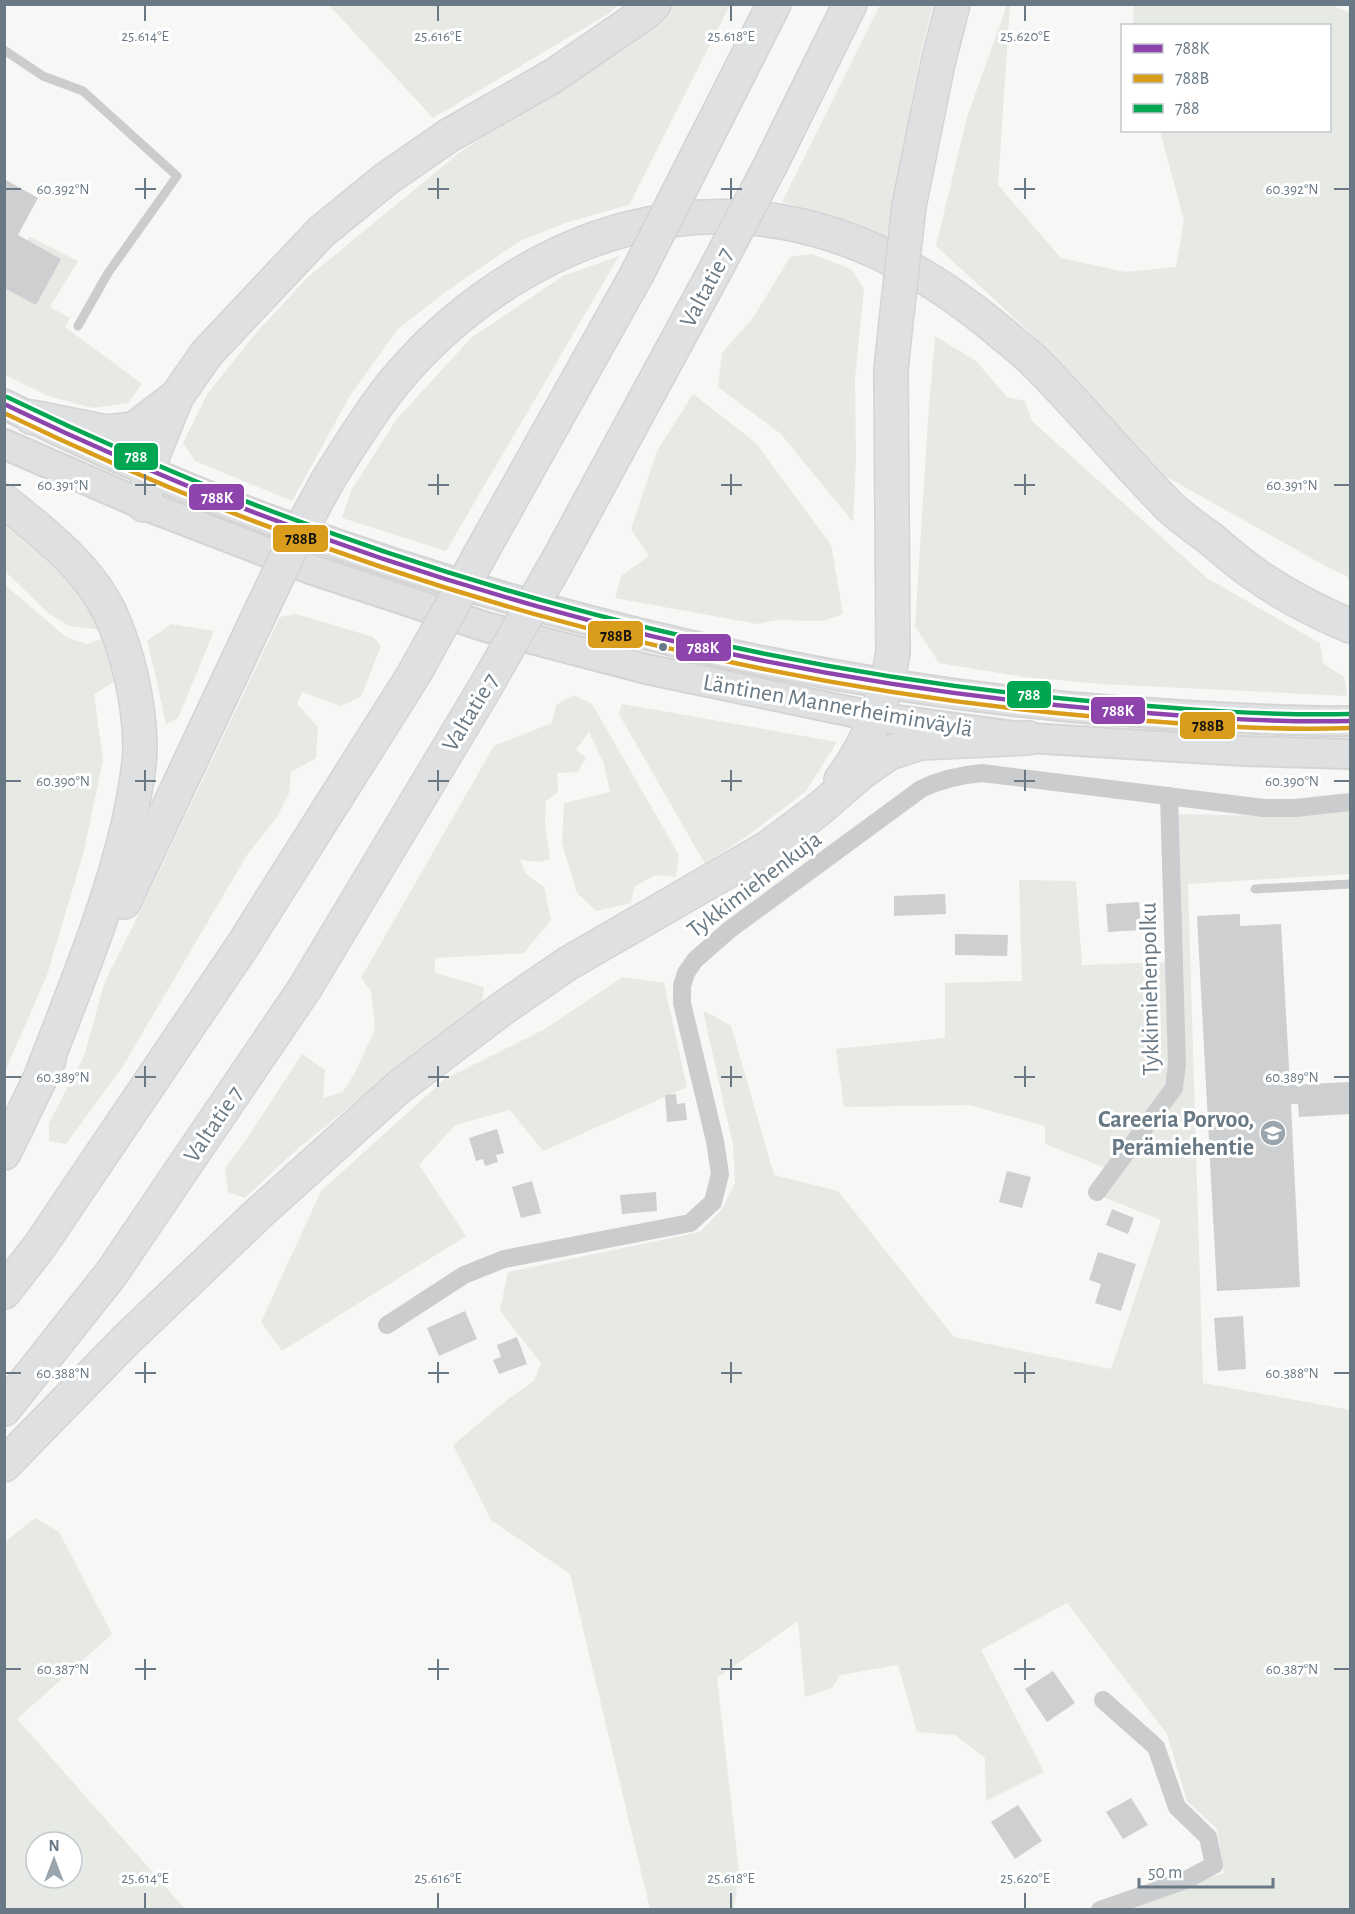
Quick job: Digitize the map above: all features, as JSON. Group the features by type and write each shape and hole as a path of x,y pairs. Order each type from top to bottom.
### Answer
{"highway":[{"path":"144,506 150,471 160,436 177,396 207,353 330,224 386,179 448,136 553,76 645,13 654,4"},
{"path":"4,1292 39,1246 243,945 414,674 637,274 774,4"},
{"name":"Valtatie 7","path":"4,1409 111,1274 305,988 486,686 557,562 718,265 850,4"},
{"path":"818,810 861,751 887,686 893,653 891,370 909,206 938,63 954,4"},
{"path":"4,1153 293,544 328,480 358,432 393,384 432,341 476,305 514,279 565,250 609,234 655,222 708,216 765,219 810,228 861,243 918,272 971,309 1034,361 1173,510 1257,576 1323,615 1350,626"},
{"path":"18,411 106,432 134,429 177,396"},
{"path":"4,501 55,541 88,579 109,611 133,683 140,746 135,793 122,850 88,951 40,1079"},
{"path":"4,1465 126,1340 258,1214 399,1087 503,1008 567,964 769,847 889,753 920,743 1028,738"}],"main road":[{"name":"Läntinen Mannerheiminväylä","path":"18,411 150,471 328,542 506,599 688,646 887,686 1052,706 1202,717 1350,721"},
{"name":"Läntinen Mannerheiminväylä","path":"4,444 144,506 313,570 486,627 646,669 876,717 1028,738 1244,752 1350,754"}],"street":[{"name":"Tykkimiehenkuja","path":"387,1325 464,1275 504,1259 690,1222 712,1202 720,1174 715,1141 682,1004 682,986 686,973 694,960 729,930 921,789 957,776 982,773 1264,808 1295,808 1350,802"},
{"name":"Tykkimiehenpolku","path":"1097,1192 1174,1088 1177,1064 1169,796"},
{"path":"1100,1910 1186,1881 1214,1865 1208,1837 1177,1807 1156,1747 1103,1700"}],"lane":[{"path":"4,50 43,76 83,91 177,176 108,273 78,326"},
{"path":"1255,889 1350,884"}],"shaded area":[{"path":"329,5 619,5 608,14 433,118"},
{"path":"661,5 730,5 629,205 565,223 518,242 444,293 398,329 351,394 292,501 195,461 183,443 208,393 256,333 308,277 459,153 630,37"},
{"path":"880,5 933,5 919,62 886,240 829,215 782,202"},
{"path":"1007,5 1010,5 998,185 1061,258 1125,272 1176,267 1184,220 1160,132 1331,132 1331,24 1133,24 1134,5 1332,5 1350,13 1350,578 1165,476 1035,337 936,246 967,117"},
{"path":"30,237 78,261 50,307 70,318 65,327 142,384 128,403 93,408 48,396 5,375 4,288 61,259 27,241"},
{"path":"812,254 851,269 864,289 855,379 856,459 853,522 781,434 718,387 722,353 753,318 790,257"},
{"path":"619,256 446,551 342,518 351,491 396,420 471,338 563,276"},
{"path":"935,336 976,361 1007,397 1025,401 1032,421 1207,578 1320,643 1323,663 1344,677 1347,696 1101,684 1024,677 939,663 915,626"},
{"path":"693,394 756,443 831,545 843,614 823,621 779,620 757,624 615,598 621,576 649,556 631,529 657,451"},
{"path":"4,515 84,592 103,630 69,626 48,613 5,571"},
{"path":"5,585 66,637 87,644 103,638 116,680 94,695 103,760 84,851 47,975 5,1071"},
{"path":"296,614 373,637 381,646 361,697 340,706 302,692 297,704 318,727 316,758 291,772 289,793 277,817 247,855 123,1066 66,1144 49,1141 49,1123 84,1056 105,981 280,617"},
{"path":"171,624 214,631 178,718 166,724 147,641"},
{"path":"574,695 592,704 679,855 676,877 655,875 634,887 631,903 596,911 577,893 562,843 564,803 610,792 604,764 589,732 576,750 586,757 578,772 557,773 558,792 546,801 545,823 550,859 540,862 520,860 526,874 544,887 551,920 524,953 435,958 435,973 484,987 481,1008 343,1112 296,1150 245,1198 228,1192 225,1168 302,1054 325,1070 323,1098 343,1092 357,1069 375,1029 371,991 361,978 494,746 552,723 556,705"},
{"path":"622,704 837,742 806,791 750,834 705,864 619,714"},
{"path":"1350,809 1350,874 1188,884 1203,1383 1350,1410 1350,1909 1121,1909 1224,1873 1217,1829 1187,1801 1167,1734 1067,1603 981,1650 1044,1772 986,1801 985,1758 955,1735 917,1732 898,1665 840,1675 832,1688 805,1697 798,1621 717,1678 739,1872 734,1909 650,1909 570,1574 491,1520 453,1445 507,1400 534,1381 541,1363 500,1311 508,1272 700,1232 722,1209 735,1183 733,1145 703,1010 731,1026 774,1175 838,1191 954,1337 1111,1369 1161,1220 1103,1197 1180,1090 1178,814 1278,816"},
{"path":"1019,880 1076,881 1082,965 1168,962 1168,1085 1105,1168 1045,1144 1045,1126 970,1105 844,1107 836,1049 945,1038 945,983 1022,981"},
{"path":"623,977 664,983 687,1087 543,1151 510,1110 455,1125 419,1165 466,1236 282,1351 261,1322 321,1191 445,1079 545,1029"},
{"path":"35,1518 59,1532 112,1634 17,1719 185,1909 5,1909 5,1542"}],"building":[{"path":"4,179 38,198 18,235 61,259 36,305 4,288"},
{"path":"945,894 946,914 894,916 894,896"},
{"path":"1139,902 1141,930 1108,932 1106,904"},
{"path":"1240,914 1240,926 1281,924 1290,1085 1350,1082 1350,1114 1299,1117 1298,1104 1291,1104 1300,1287 1217,1291 1197,916"},
{"path":"955,934 1008,935 1007,956 955,955"},
{"path":"676,1094 677,1104 685,1103 687,1120 667,1122 665,1095"},
{"path":"497,1129 504,1153 496,1155 498,1162 485,1166 483,1159 476,1161 469,1138"},
{"path":"1007,1171 1031,1177 1022,1208 999,1202"},
{"path":"532,1181 541,1213 521,1218 512,1187"},
{"path":"656,1192 657,1211 622,1214 620,1195"},
{"path":"1112,1209 1134,1218 1128,1234 1106,1225"},
{"path":"1098,1252 1136,1264 1121,1311 1095,1303 1101,1284 1089,1280"},
{"path":"465,1311 477,1339 439,1356 427,1328"},
{"path":"1243,1316 1246,1369 1218,1371 1214,1318"},
{"path":"517,1337 527,1364 499,1374 493,1360 501,1357 497,1345"},
{"path":"1053,1671 1075,1703 1047,1722 1025,1689"},
{"path":"1131,1798 1148,1825 1123,1839 1106,1812"},
{"path":"1018,1805 1042,1841 1015,1859 991,1822"}],"transit line":[{"name":"788","path":"7,397 137,456 269,510 403,558 539,599 677,635 817,664 957,686 1099,702 1193,709 1287,714 1350,714"},
{"name":"788K","path":"4,404 134,463 266,517 401,565 538,606 676,642 815,671 956,693 1098,709 1192,716 1255,720 1350,721"},
{"name":"788B","path":"4,413 134,472 266,526 401,573 538,615 676,650 815,679 956,701 1098,717 1193,724 1287,729 1350,728"}],"place":[{"name":"Careeria Porvoo, Perämiehentie","path":"1273,1133"}]}
